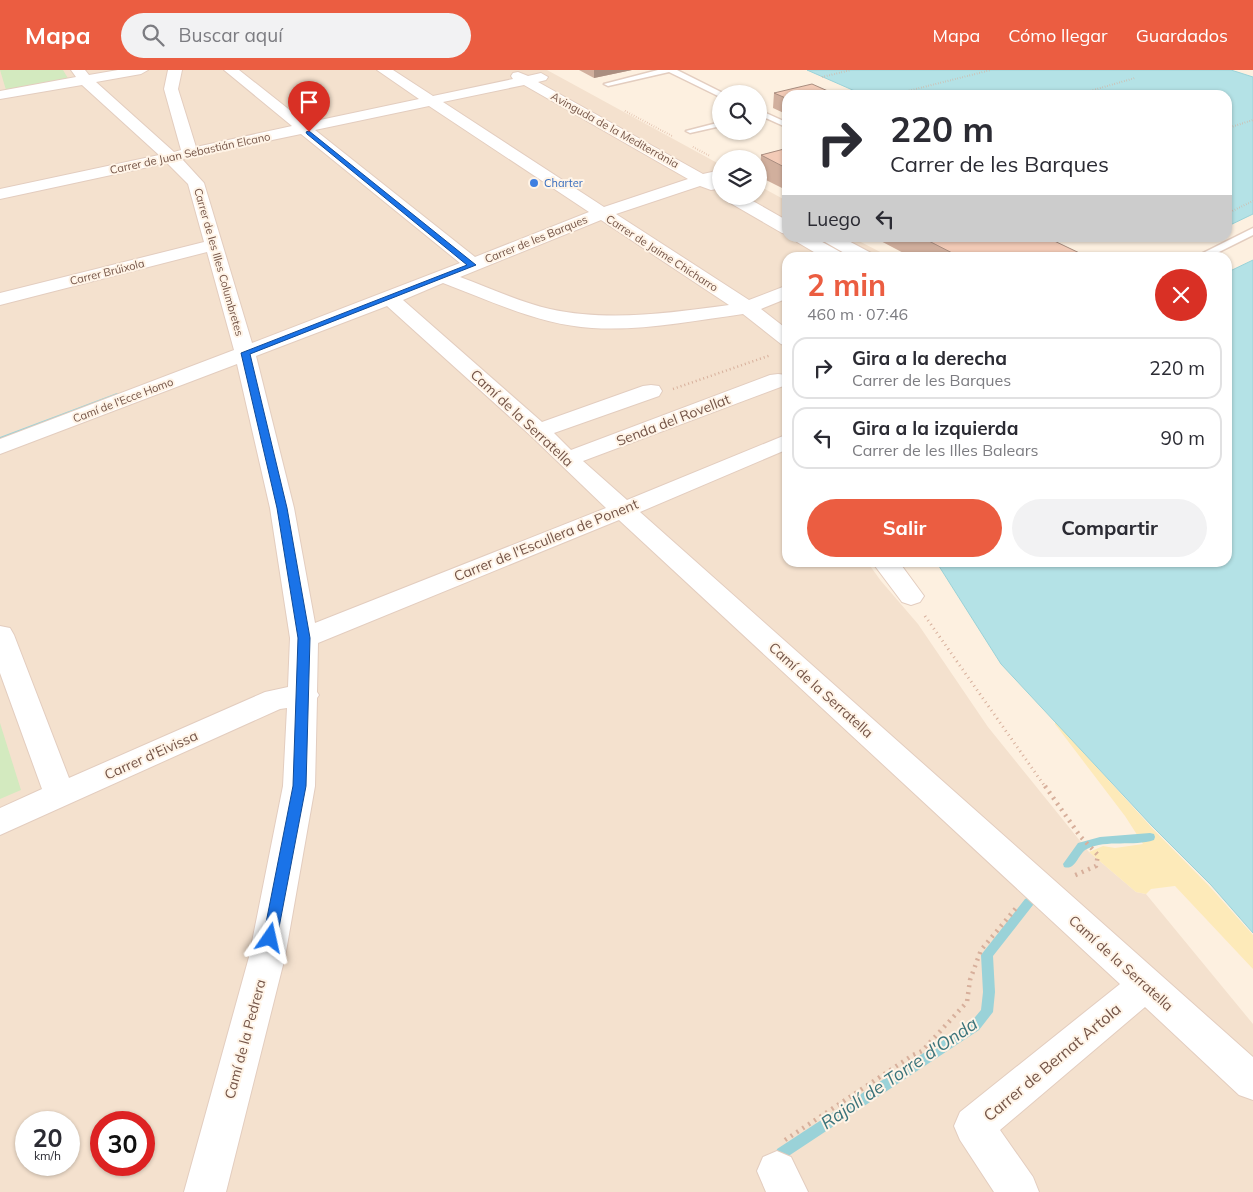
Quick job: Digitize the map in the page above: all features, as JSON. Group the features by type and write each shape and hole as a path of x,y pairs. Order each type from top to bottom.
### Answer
{"street":[{"path":"0,95 82,75 141,70"},
{"path":"175,70 171,90 190,153"},
{"path":"231,70 473,265"},
{"name":"Carrer de Jaime Chicharro","path":"384,70 746,308 782,345"},
{"name":"Avinguda de la Mediterrània","path":"508,70 532,76 712,174"},
{"name":"Carrer de les Illes Columbretes","path":"82,75 171,157 196,183 245,353"},
{"name":"Carrer de Juan Sebastián Elcano","path":"0,194 431,101 532,76"},
{"name":"Carrer de les Barques","path":"245,353 444,277 602,213 712,177"},
{"path":"767,201 782,210"},
{"path":"747,205 782,226"},
{"path":"810,242 828,252"},
{"path":"838,242 856,252"},
{"name":"Carrer Brúixola","path":"0,299 214,245"},
{"path":"444,277 544,314 591,322 658,320 746,308 782,293"},
{"name":"Camí de la Serratella","path":"390,298 539,431 567,459 1253,1082"},
{"name":"Camí de l'Ecce Homo","path":"0,447 245,353"},
{"name":"Camí de la Pedrera","path":"206,1192 266,957 299,786 304,695 304,638 282,508 245,353"},
{"name":"Senda del Rovellat","path":"567,459 778,380"},
{"path":"539,431 651,391"},
{"name":"Carrer de l'Escullera de Ponent","path":"304,638 623,510 782,444"},
{"path":"889,567 911,596"},
{"path":"0,635 60,795"},
{"name":"Carrer d'Eivissa","path":"0,822 275,699 304,695"},
{"name":"Carrer de Bernat Artola","path":"1018,1192 974,1126 1146,985"}],"lane":[{"path":"608,84 670,70 712,90"},
{"path":"767,116 782,123"},
{"path":"690,131 712,126"},
{"path":"1232,241 1253,231"},
{"path":"1210,252 1231,242"}],"path":[{"path":"822,77 851,70"},
{"path":"912,90 991,70"},
{"path":"1094,90 1136,78"},
{"path":"617,107 678,139"},
{"path":"1232,127 1253,120"},
{"path":"687,144 712,173"},
{"path":"1232,211 1253,201"},
{"path":"651,391 657,394 782,346"},
{"path":"911,596 957,664 1080,836 1098,855"},
{"path":"782,1181 777,1145 913,1055 922,1051 967,1002 970,980 981,950 1024,899 1042,891"}],"shaded area":[{"path":"0,70 547,70 712,160 712,205 767,205 767,190 782,198 782,242 861,242 880,252 782,252 782,567 871,567 918,624 988,727 1089,852 1136,892 1146,894 1253,1024 1253,1192 0,1192"}],"green space":[{"path":"0,70 63,70 69,80 6,90"},
{"path":"0,723 21,790 0,799"}],"sand":[{"path":"1055,721 1253,935 1253,969 1175,886 1151,889 1146,894 1136,892 1089,852 1103,846 1115,848 1143,844 1125,816 1055,724"}],"water":[{"path":"807,70 1231,70 1253,77 1253,214 1232,224 1232,90 853,90"},
{"path":"1253,260 1253,933 1211,885 1152,826 1001,664 940,567 1232,567 1232,270"}],"building":[{"path":"812,84 826,90 787,90"},
{"path":"782,91 782,96 774,93"},
{"path":"782,150 782,166 767,158 767,153"},
{"path":"931,242 1056,242 1077,252 950,252"}],"waterway":[{"path":"0,439 117,395"},
{"path":"1068,864 1082,846 1100,841 1150,837"},
{"name":"Rajolí de Torre d'Onda","path":"782,1153 975,1026 987,1012 989,992 987,955 1029,902"}],"place":[{"name":"Charter","path":"534,183"}],"route":[{"path":"270,938 299,786 304,695 304,638 282,508 245,353 473,265 309,132"}]}
